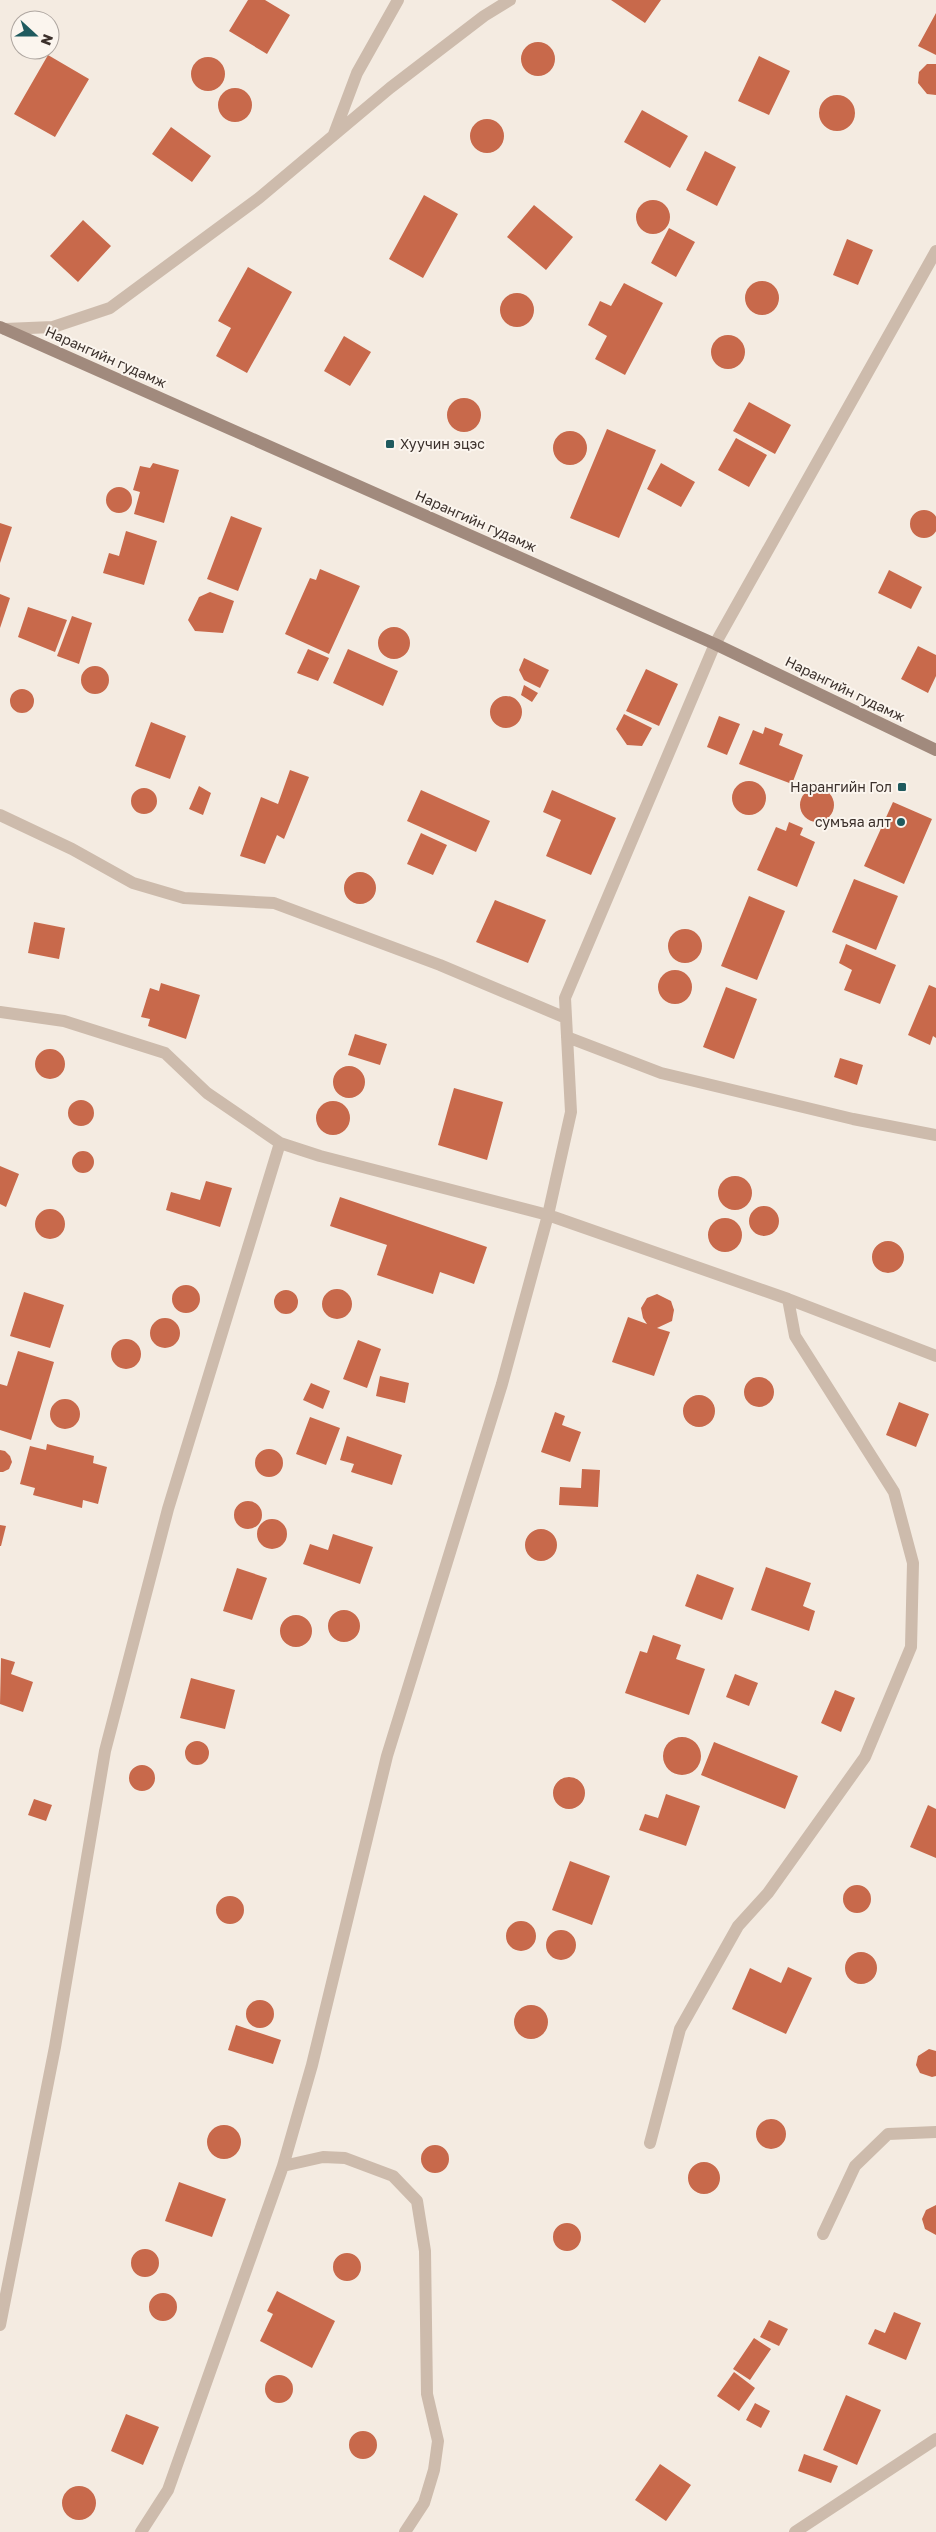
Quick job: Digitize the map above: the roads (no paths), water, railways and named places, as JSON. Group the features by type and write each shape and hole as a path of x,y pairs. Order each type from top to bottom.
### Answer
{"main road":[{"name":"Нарангийн гудамж","path":"3,328 715,644 936,750"}],"street":[{"path":"333,136 357,73 398,0"},
{"path":"3,328 53,327 110,308 258,198 421,64 484,16 510,0"},
{"path":"142,2532 168,2490 283,2166 312,2065 387,1756 502,1384 548,1215 570,1112 565,998 715,644 936,251"},
{"path":"0,815 72,849 133,883 184,898 274,903 440,965 566,1018"},
{"path":"0,1012 64,1021 165,1054 207,1093 280,1143 320,1156 548,1215 788,1300 936,1356"},
{"path":"567,1037 661,1073 853,1119 936,1135"},
{"path":"0,2325 54,2047 105,1751 168,1509 280,1143"},
{"path":"650,2143 680,2029 738,1926 768,1893 865,1757 911,1647 913,1563 894,1492 795,1336 788,1300"},
{"path":"823,2234 855,2166 888,2134 936,2132"},
{"path":"283,2166 323,2156 345,2158 393,2176 417,2201 425,2251 427,2394 438,2441 434,2470 424,2503 405,2532"},
{"path":"796,2532 936,2439"}],"place":[{"name":"Хуучин эцэс","path":"390,444"},
{"name":"Нарангийн Гол","path":"902,787"},
{"name":"сумъяа алт","path":"901,822"}]}
